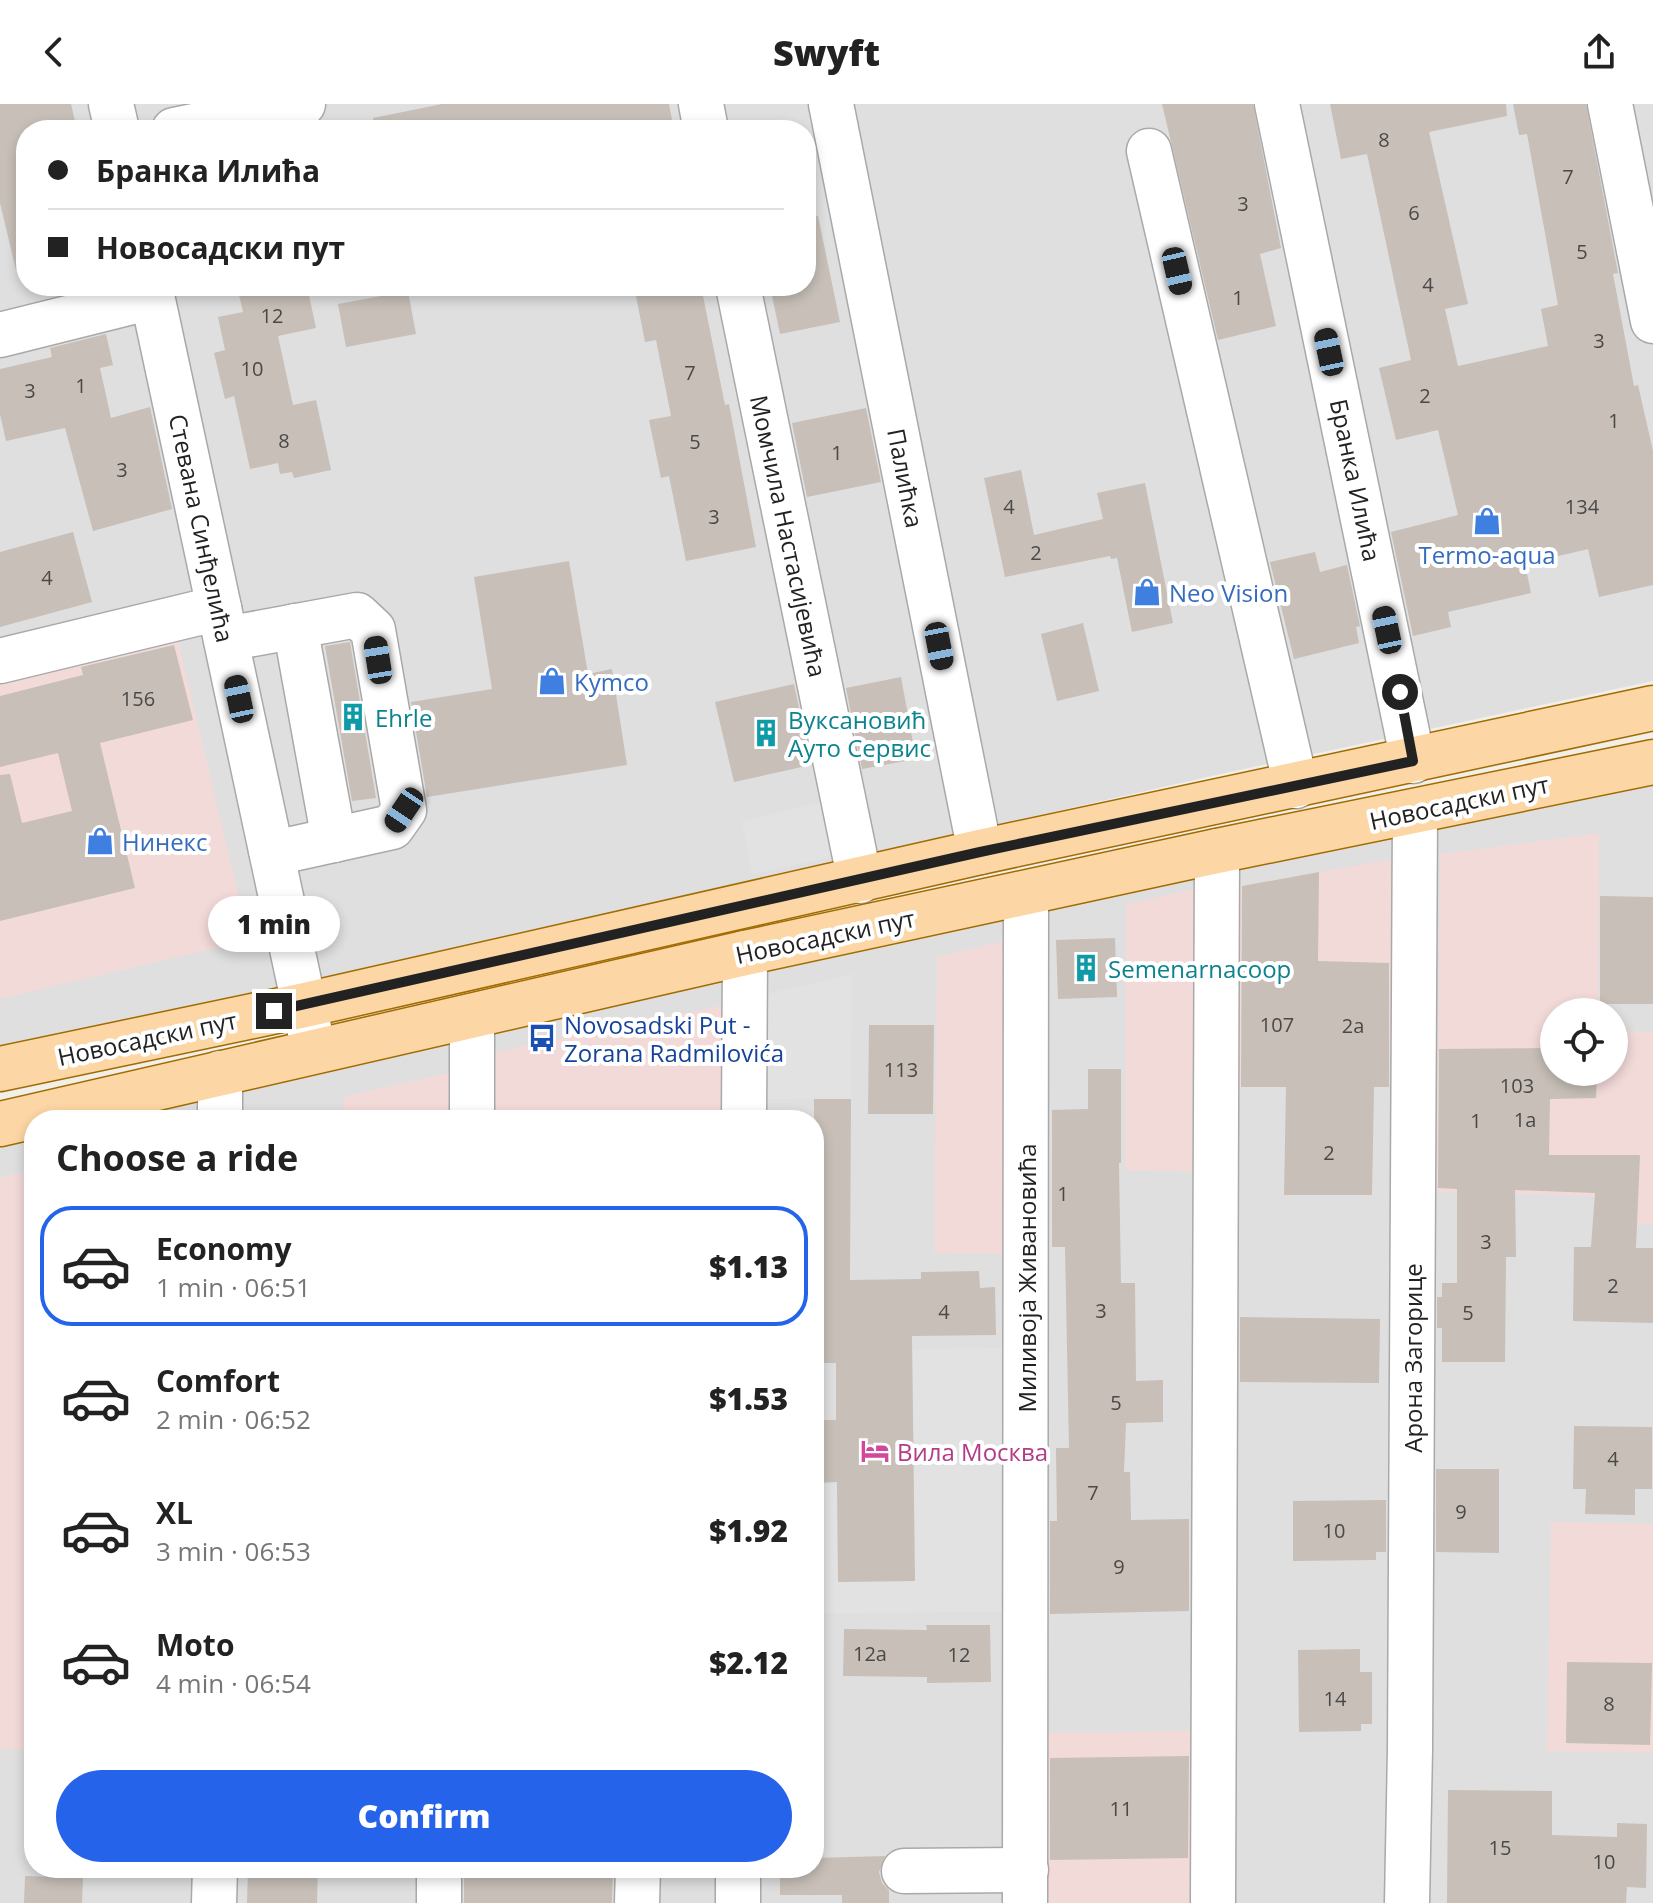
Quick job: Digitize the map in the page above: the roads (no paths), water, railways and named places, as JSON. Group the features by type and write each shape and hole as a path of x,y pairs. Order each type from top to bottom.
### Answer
{"main road":[{"name":"Новосадски пут","path":"0,1069 305,1005 980,852 1653,708"},
{"name":"Новосадски пут","path":"60,1110 745,953 1217,851 1653,762"},
{"name":"Новосадски пут","path":"0,1124 24,1118"}],"street":[{"path":"224,120 303,104"},
{"name":"Палићка","path":"831,104 980,852"},
{"name":"Бранка Илића","path":"1277,104 1413,761"},
{"path":"1610,104 1653,321"},
{"path":"1149,151 1296,786"},
{"path":"0,335 134,296"},
{"name":"Стевана Синђелића","path":"152,296 314,1051"},
{"name":"Момчила Настасијевића","path":"740,296 860,881"},
{"path":"0,661 222,623 295,626 357,615 373,630 404,810 392,827 288,850 271,850"},
{"path":"295,626 334,840"},
{"name":"Арона Загорице","path":"1407,1903 1415,812"},
{"path":"1213,1903 1217,851"},
{"name":"Миливоја Живановића","path":"1025,1887 1026,893"},
{"path":"744,1110 745,953"},
{"path":"472,1016 472,1110"},
{"path":"220,1073 220,1110"},
{"path":"904,1871 1025,1887"},
{"path":"214,1903 215,1878"},
{"path":"439,1878 439,1903"},
{"path":"637,1903 638,1878"},
{"path":"738,1878 738,1903"}],"place":[{"name":"Termo-aqua","path":"1487,521"},
{"name":"Neo Vision","path":"1147,592"},
{"name":"Kymco","path":"552,681"},
{"name":"Ehrle","path":"353,717"},
{"name":"Вуксановић Ауто Сервис","path":"766,733"},
{"name":"Нинекс","path":"100,841"},
{"name":"Semenarnacoop","path":"1086,968"},
{"name":"Novosadski Put - Zorana Radmilovića","path":"542,1038"},
{"name":"Вила Москва","path":"875,1451"}]}
